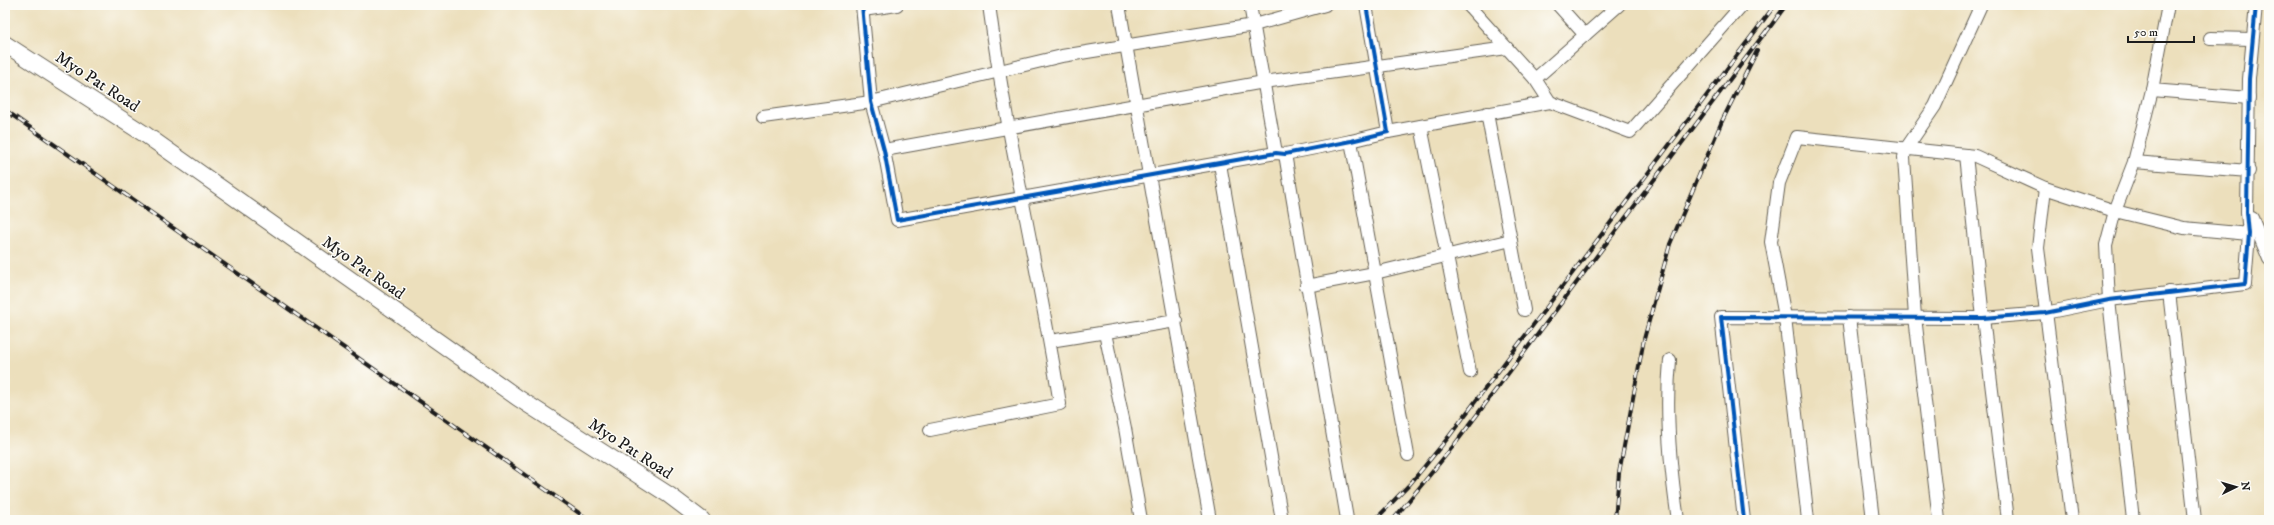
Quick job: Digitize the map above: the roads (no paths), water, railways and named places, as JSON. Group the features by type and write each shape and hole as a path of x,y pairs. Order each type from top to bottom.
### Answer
{"main road":[{"name":"Myo Pat Road","path":"5,44 146,135 518,398 669,495 702,520"}],"street":[{"path":"897,5 862,7 871,102 884,150 897,220 1351,141 1388,132 1550,102 1630,132 1742,5"},
{"path":"930,430 1060,404 1050,340 1021,198 998,71 989,5"},
{"path":"1120,5 1210,520"},
{"path":"1250,5 1264,82 1280,153 1306,286 1347,519"},
{"path":"762,117 871,102 1062,56 1254,25 1325,5"},
{"path":"1366,5 1388,132"},
{"path":"1468,5 1535,79 1550,102"},
{"path":"1558,5 1585,35"},
{"path":"1535,79 1619,5"},
{"path":"1939,520 1915,317 1905,150 1935,106 1981,5"},
{"path":"2133,520 2109,300 2106,246 2115,212 2134,162 2152,90 2168,5"},
{"path":"1744,520 1721,317 1983,318 2045,314 2109,300 2245,284 2249,234 2247,212 2249,171 2249,98 2252,39 2256,5"},
{"path":"2210,38 2252,39"},
{"path":"884,150 1138,103 1264,82 1376,65 1507,48"},
{"path":"2152,90 2249,98"},
{"path":"1487,113 1524,310"},
{"path":"1421,126 1470,372"},
{"path":"1808,520 1785,317 1771,242 1779,183 1797,137 1905,150 1976,156 2045,188 2115,212 2184,228 2249,234"},
{"path":"1351,141 1408,455"},
{"path":"1966,155 1983,318 2008,520"},
{"path":"2134,162 2249,171"},
{"path":"1220,164 1282,520"},
{"path":"2045,188 2038,248 2045,314 2072,520"},
{"path":"2247,212 2252,215 2254,224 2269,259"},
{"path":"1306,286 1375,273 1511,240"},
{"path":"2169,292 2195,520"},
{"path":"1849,317 1873,520"},
{"path":"1050,340 1105,333 1176,321"},
{"path":"1105,333 1125,428 1141,520"},
{"path":"1670,360 1667,393 1671,470 1678,520"}],"railway":[{"path":"1375,520 1410,484 1447,439 1775,5"},
{"path":"1765,34 1786,5"},
{"path":"1393,520 1455,444 1767,30"},
{"path":"1615,520 1619,473 1644,339 1670,244 1722,121 1757,51"},
{"path":"5,110 589,520"}]}
